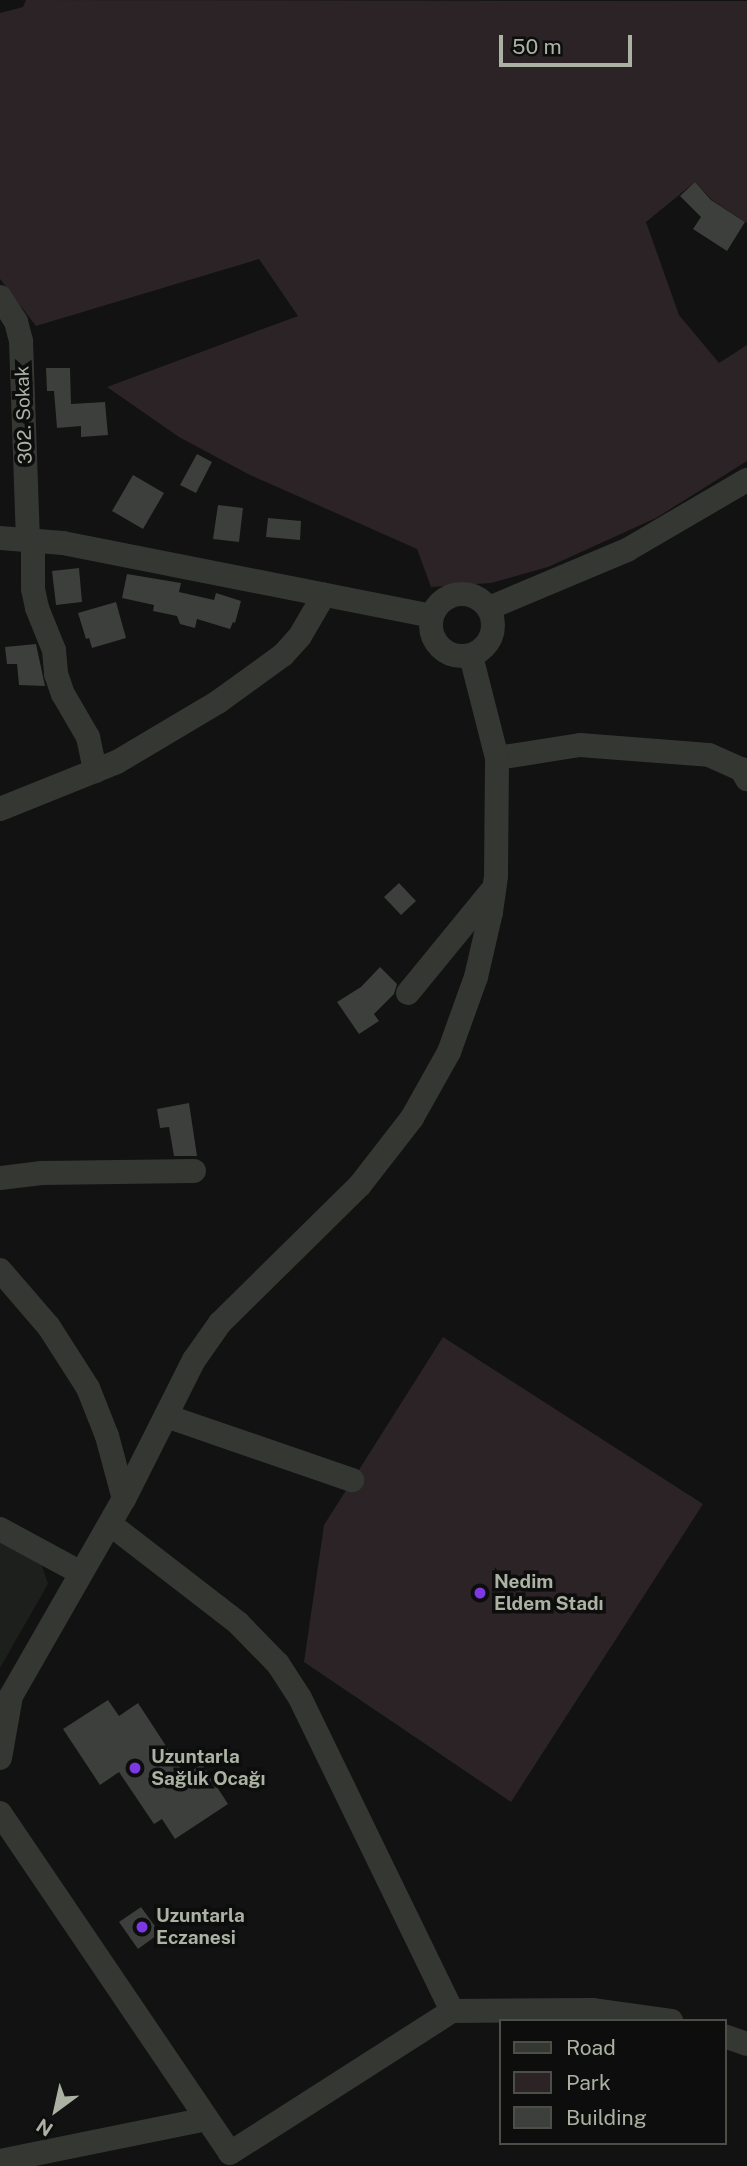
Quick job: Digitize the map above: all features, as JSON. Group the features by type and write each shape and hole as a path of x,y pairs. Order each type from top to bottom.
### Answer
{"street":[{"name":"302. Sokak","path":"0,297 16,322 21,341 33,589 37,608 54,650 56,674 88,737 95,771"},
{"path":"489,608 627,550 745,483"},
{"path":"0,538 31,540 431,616"},
{"path":"462,594 472,595 489,608 494,627 487,645 471,656 449,654 440,648 434,639 431,616 443,601 462,594"},
{"path":"0,809 117,762 257,676 300,636 324,595"},
{"path":"0,1758 6,1702 124,1499 209,1337 360,1185 433,1084 454,1040 476,977 494,887 497,758 471,656"},
{"path":"497,758 580,745 709,755 741,769 747,779"},
{"path":"408,993 494,887"},
{"path":"0,1178 69,1172 194,1171"},
{"path":"0,1270 49,1327 88,1388 107,1436 124,1499"},
{"path":"166,1416 352,1480"},
{"path":"110,1524 238,1623 278,1664 300,1698 452,2011"},
{"path":"0,1530 81,1573"},
{"path":"0,1813 235,2160 452,2011 593,2010 657,2019"},
{"path":"726,2037 747,2044"},
{"path":"0,2161 207,2119"}],"shaded area":[{"path":"0,1541 41,1563 48,1584 0,1668"}],"green space":[{"path":"26,0 747,1 747,223 712,200 695,182 646,222 679,315 719,363 747,345 747,461 656,518 548,567 491,583 431,587 417,549 248,474 179,437 107,387 298,316 259,259 36,326 0,279 0,13 23,7"},
{"name":"Nedim Eldem Stadı","path":"443,1337 703,1504 511,1802 304,1662 324,1525"}],"building":[{"path":"695,182 711,200 745,222 727,251 693,229 701,217 680,196"},
{"path":"46,368 70,368 71,404 105,402 108,435 81,437 81,426 57,428 54,391 47,391"},
{"path":"197,454 212,462 196,493 180,485"},
{"path":"133,475 164,493 143,529 112,511"},
{"path":"218,505 243,508 239,542 213,539"},
{"path":"268,518 301,521 300,540 266,537"},
{"path":"79,568 82,602 56,605 52,571"},
{"path":"127,574 181,583 179,592 214,600 216,593 241,601 235,623 233,622 230,629 197,619 195,628 180,624 177,616 153,611 154,605 122,598"},
{"path":"116,602 126,638 92,648 89,638 86,639 78,613"},
{"path":"36,644 45,686 19,685 17,664 7,664 5,647"},
{"path":"399,883 416,901 401,915 384,897"},
{"path":"380,967 397,984 394,994 374,1014 379,1021 359,1034 337,1002 361,987"},
{"path":"189,1103 197,1156 174,1156 169,1127 160,1128 157,1109"},
{"name":"Uzuntarla Sağlık Ocağı","path":"108,1700 119,1716 138,1703 185,1775 202,1764 228,1804 175,1839 162,1819 154,1824 119,1772 100,1785 63,1729"},
{"path":"141,1907 160,1933 138,1949 119,1922"}],"place":[{"name":"Nedim Eldem Stadı","path":"480,1593"},
{"name":"Uzuntarla Sağlık Ocağı","path":"135,1768"},
{"name":"Uzuntarla Eczanesi","path":"142,1927"}]}
